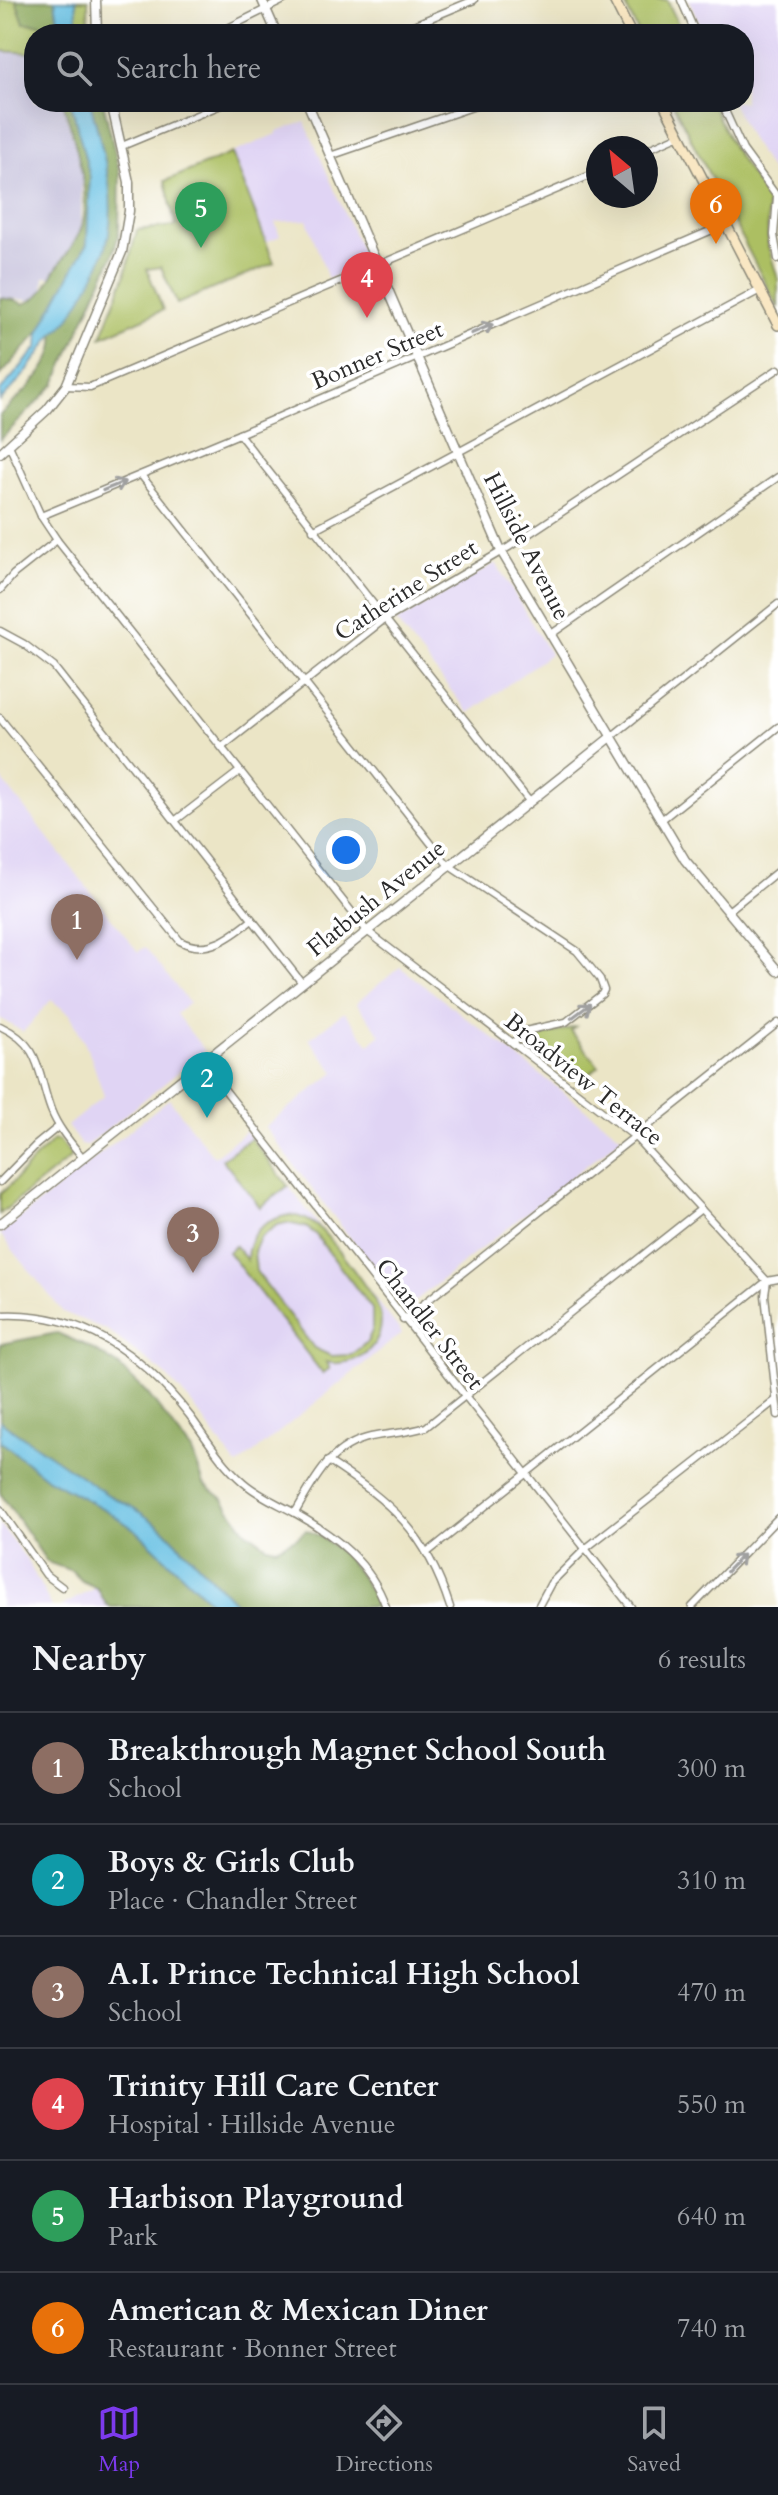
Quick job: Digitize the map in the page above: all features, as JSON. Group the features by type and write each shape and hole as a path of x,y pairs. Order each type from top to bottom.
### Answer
{"main road":[{"path":"614,0 626,24"},
{"path":"668,112 778,325"}],"street":[{"path":"96,0 97,24"},
{"path":"232,24 264,4 284,0"},
{"path":"416,24 474,0"},
{"path":"681,0 692,24"},
{"path":"264,4 273,24"},
{"path":"0,453 53,403 66,386 112,281 126,239 129,182 114,112"},
{"path":"122,146 204,112"},
{"name":"Hillside Avenue","path":"311,112 501,551 660,821 698,878 778,971"},
{"path":"330,156 458,112"},
{"path":"726,112 743,150 778,197 774,235 778,259"},
{"path":"658,145 680,135"},
{"path":"66,386 90,387 586,177"},
{"name":"Bonner Street","path":"41,516 726,224"},
{"path":"313,530 760,290"},
{"name":"Catherine Street","path":"222,747 385,620 501,551 778,369"},
{"path":"239,434 529,801"},
{"name":"Broadview Terrace","path":"9,445 41,516 57,540 367,931 634,1136 767,1281"},
{"path":"141,475 448,865 577,951 603,984 604,990 599,997 569,1020 525,1031 513,1043"},
{"path":"550,635 778,477"},
{"path":"0,590 14,574 57,540"},
{"name":"Flatbush Avenue","path":"0,1224 778,604"},
{"path":"0,631 24,644 54,667 302,983"},
{"path":"0,718 180,941 189,946 206,947 232,936 252,920"},
{"path":"660,821 778,727"},
{"path":"176,820 240,771"},
{"path":"727,912 778,871"},
{"path":"403,1320 778,1023"},
{"path":"0,1026 17,1036 35,1057 58,1127 83,1158"},
{"name":"Chandler Street","path":"203,1062 631,1607"},
{"path":"0,1182 58,1127"},
{"path":"295,1513 335,1454 356,1441 406,1434 426,1427 701,1209"},
{"path":"428,1552 767,1281 778,1279"},
{"path":"767,1281 765,1295 778,1415"},
{"path":"0,1315 52,1317 90,1330 137,1361 167,1389 224,1463 243,1482 343,1544 366,1571 386,1607"},
{"path":"538,1607 551,1583 585,1549 776,1400"},
{"path":"328,1461 388,1503 428,1552 450,1607"},
{"path":"0,1509 46,1575 62,1587"},
{"path":"692,1607 778,1518"}],"shaded area":[{"path":"689,0 778,0 778,182 737,112 754,112 754,24 700,24"},
{"path":"0,51 24,52 24,112 65,112 82,172 81,229 60,267 52,277 44,277 43,290 32,300 0,298"},
{"path":"305,122 365,260 365,263 328,279 307,220 275,222 280,236 266,242 232,153 277,134 277,131"},
{"path":"496,563 550,654 469,713 396,622"},
{"path":"0,777 138,952 145,947 189,1003 176,1014 205,1051 86,1146 81,1145 67,1126 104,1096 90,1054 70,1014 51,1000 23,1032 0,1018"},
{"path":"400,967 622,1137 405,1309 265,1127 335,1072 309,1039 344,1012 369,1044 381,1035 356,1003"},
{"path":"169,1099 214,1157 246,1131 402,1333 237,1466 191,1403 165,1374 107,1330 63,1312 0,1234"},
{"path":"0,1524 27,1560 52,1607 0,1607"},
{"path":"95,1588 111,1607 60,1607"}],"green space":[{"path":"0,0 88,0 89,24 24,24 24,52 0,51"},
{"path":"16,0 55,0 59,24 24,23"},
{"path":"623,0 667,0 678,24 634,24"},
{"path":"66,112 74,112 90,177 87,244 40,331 0,376 0,298 23,304 37,297 81,229 85,199"},
{"path":"93,112 105,112 120,174 119,233 112,258 55,384 0,440 0,415 45,368 54,345 54,333 83,293 105,244 110,199"},
{"path":"677,112 716,112 733,148 767,200 768,246 778,279 778,308"},
{"path":"232,153 274,263 177,304 161,267 147,269 163,310 101,337 125,276 137,230 176,226 165,181"},
{"path":"575,1027 571,1031 599,1066 579,1082 532,1046 529,1040"},
{"path":"251,1138 288,1186 260,1207 222,1159"},
{"path":"54,1140 59,1141 70,1158 0,1214 0,1194"},
{"path":"297,1216 318,1227 362,1282 380,1313 381,1325 374,1344 358,1358 348,1362 326,1362 330,1368 323,1374 228,1252 235,1246 247,1260 254,1235 265,1224 281,1217","holes":["287,1223 306,1227 315,1234 372,1309 372,1331 367,1342 351,1355 331,1356 314,1348 256,1271 254,1251 260,1238 277,1225"]},
{"path":"57,1333 87,1346 118,1365 147,1393 192,1451 204,1484 222,1498 245,1530 267,1546 276,1548 306,1530 319,1535 350,1561 378,1607 239,1607 164,1529 108,1495 0,1421 0,1344"},
{"path":"0,1441 48,1479 106,1510 137,1531 216,1607 111,1607 98,1589 82,1581 72,1571 47,1562 0,1493"}],"water":[{"path":"55,0 76,0 77,24 59,24"},
{"path":"74,112 93,112 108,180 108,239 94,275 73,312 0,401 0,391 38,347 39,333 87,244 90,177"},
{"path":"0,1421 108,1495 164,1529 239,1607 216,1607 137,1531 106,1510 48,1479 0,1441"}],"place":[{"name":"American & Mexican Diner","path":"716,244"},
{"name":"Harbison Playground","path":"201,248"},
{"name":"Trinity Hill Care Center","path":"367,318"},
{"name":"Breakthrough Magnet School South","path":"77,960"},
{"name":"Boys & Girls Club","path":"207,1118"},
{"name":"A.I. Prince Technical High School","path":"193,1273"}]}
